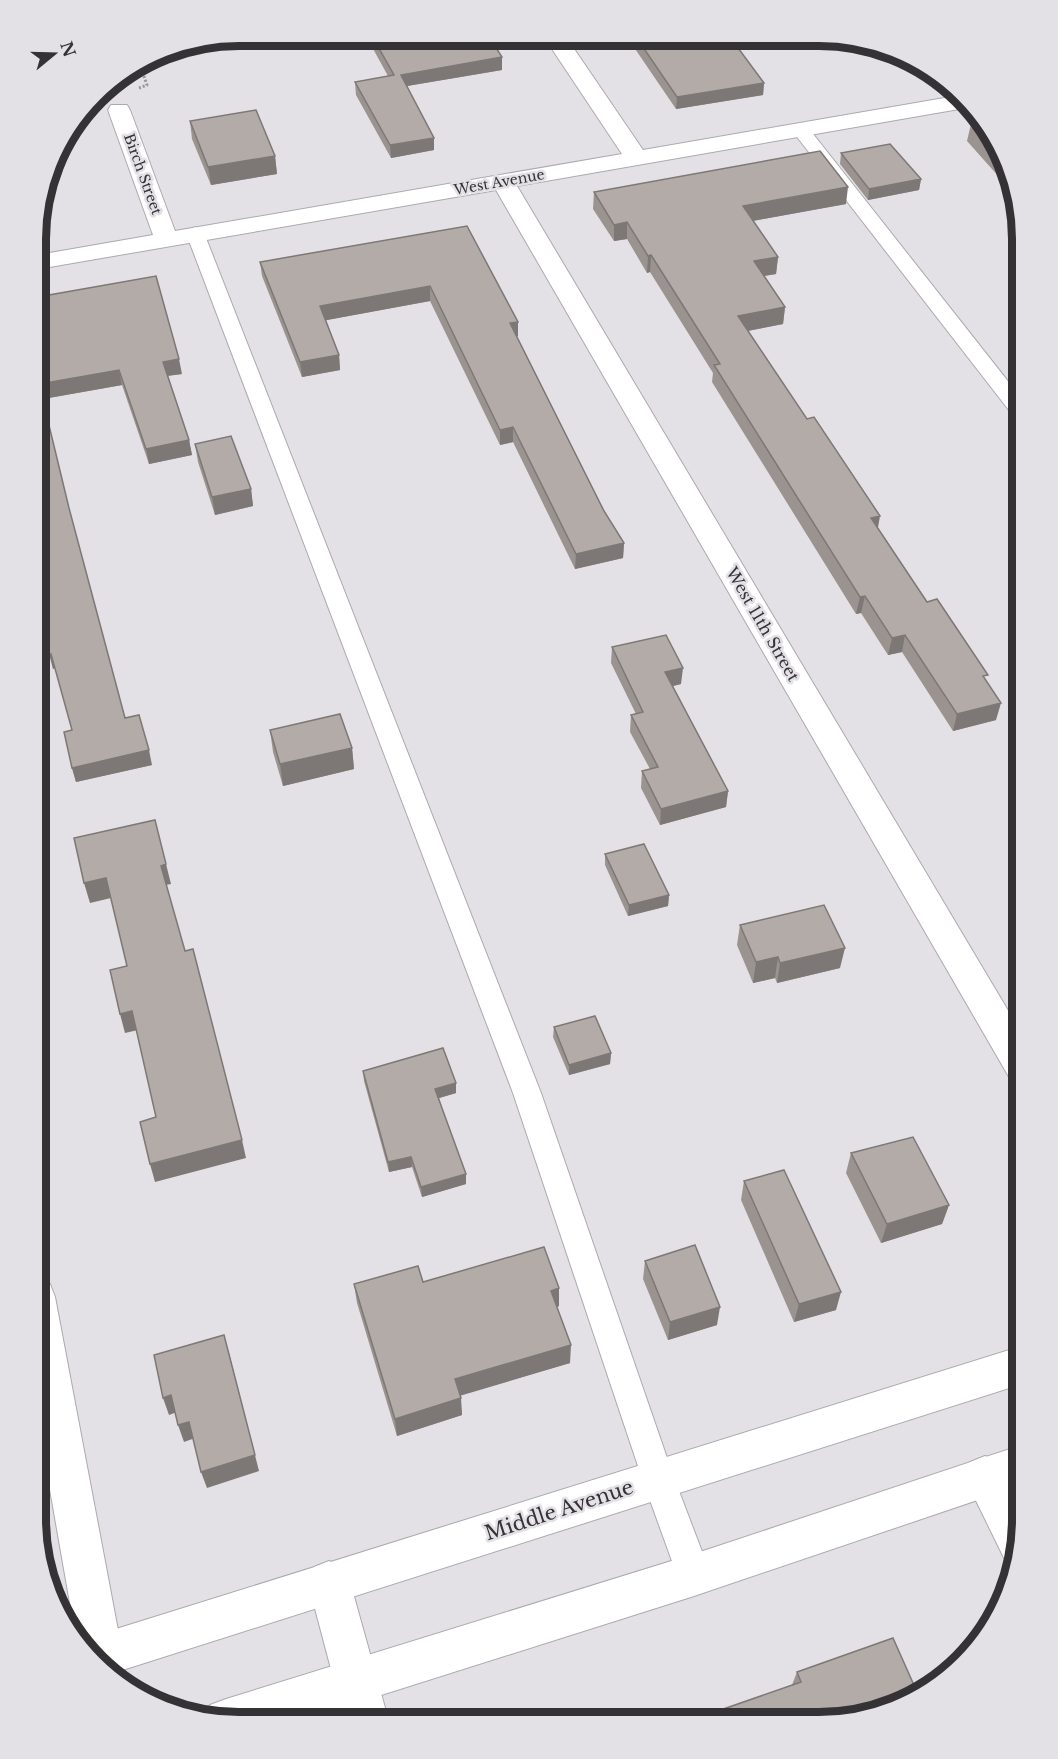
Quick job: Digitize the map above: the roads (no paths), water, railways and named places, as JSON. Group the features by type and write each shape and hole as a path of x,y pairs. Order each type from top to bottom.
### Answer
{"street":[{"path":"561,46 637,159"},
{"name":"West Avenue","path":"46,260 955,103"},
{"name":"Birch Street","path":"119,110 166,238"},
{"name":"West 11th Street","path":"503,182 1011,1048"},
{"path":"46,1353 99,1651"},
{"name":"Middle Avenue","path":"104,1657 329,1582 1011,1368"},
{"path":"255,1712 694,1575 1003,1471 1011,1507"},
{"path":"329,1582 364,1712"}],"lane":[{"path":"800,129 1012,400"},
{"path":"195,233 527,1093 658,1478 694,1575"}]}
